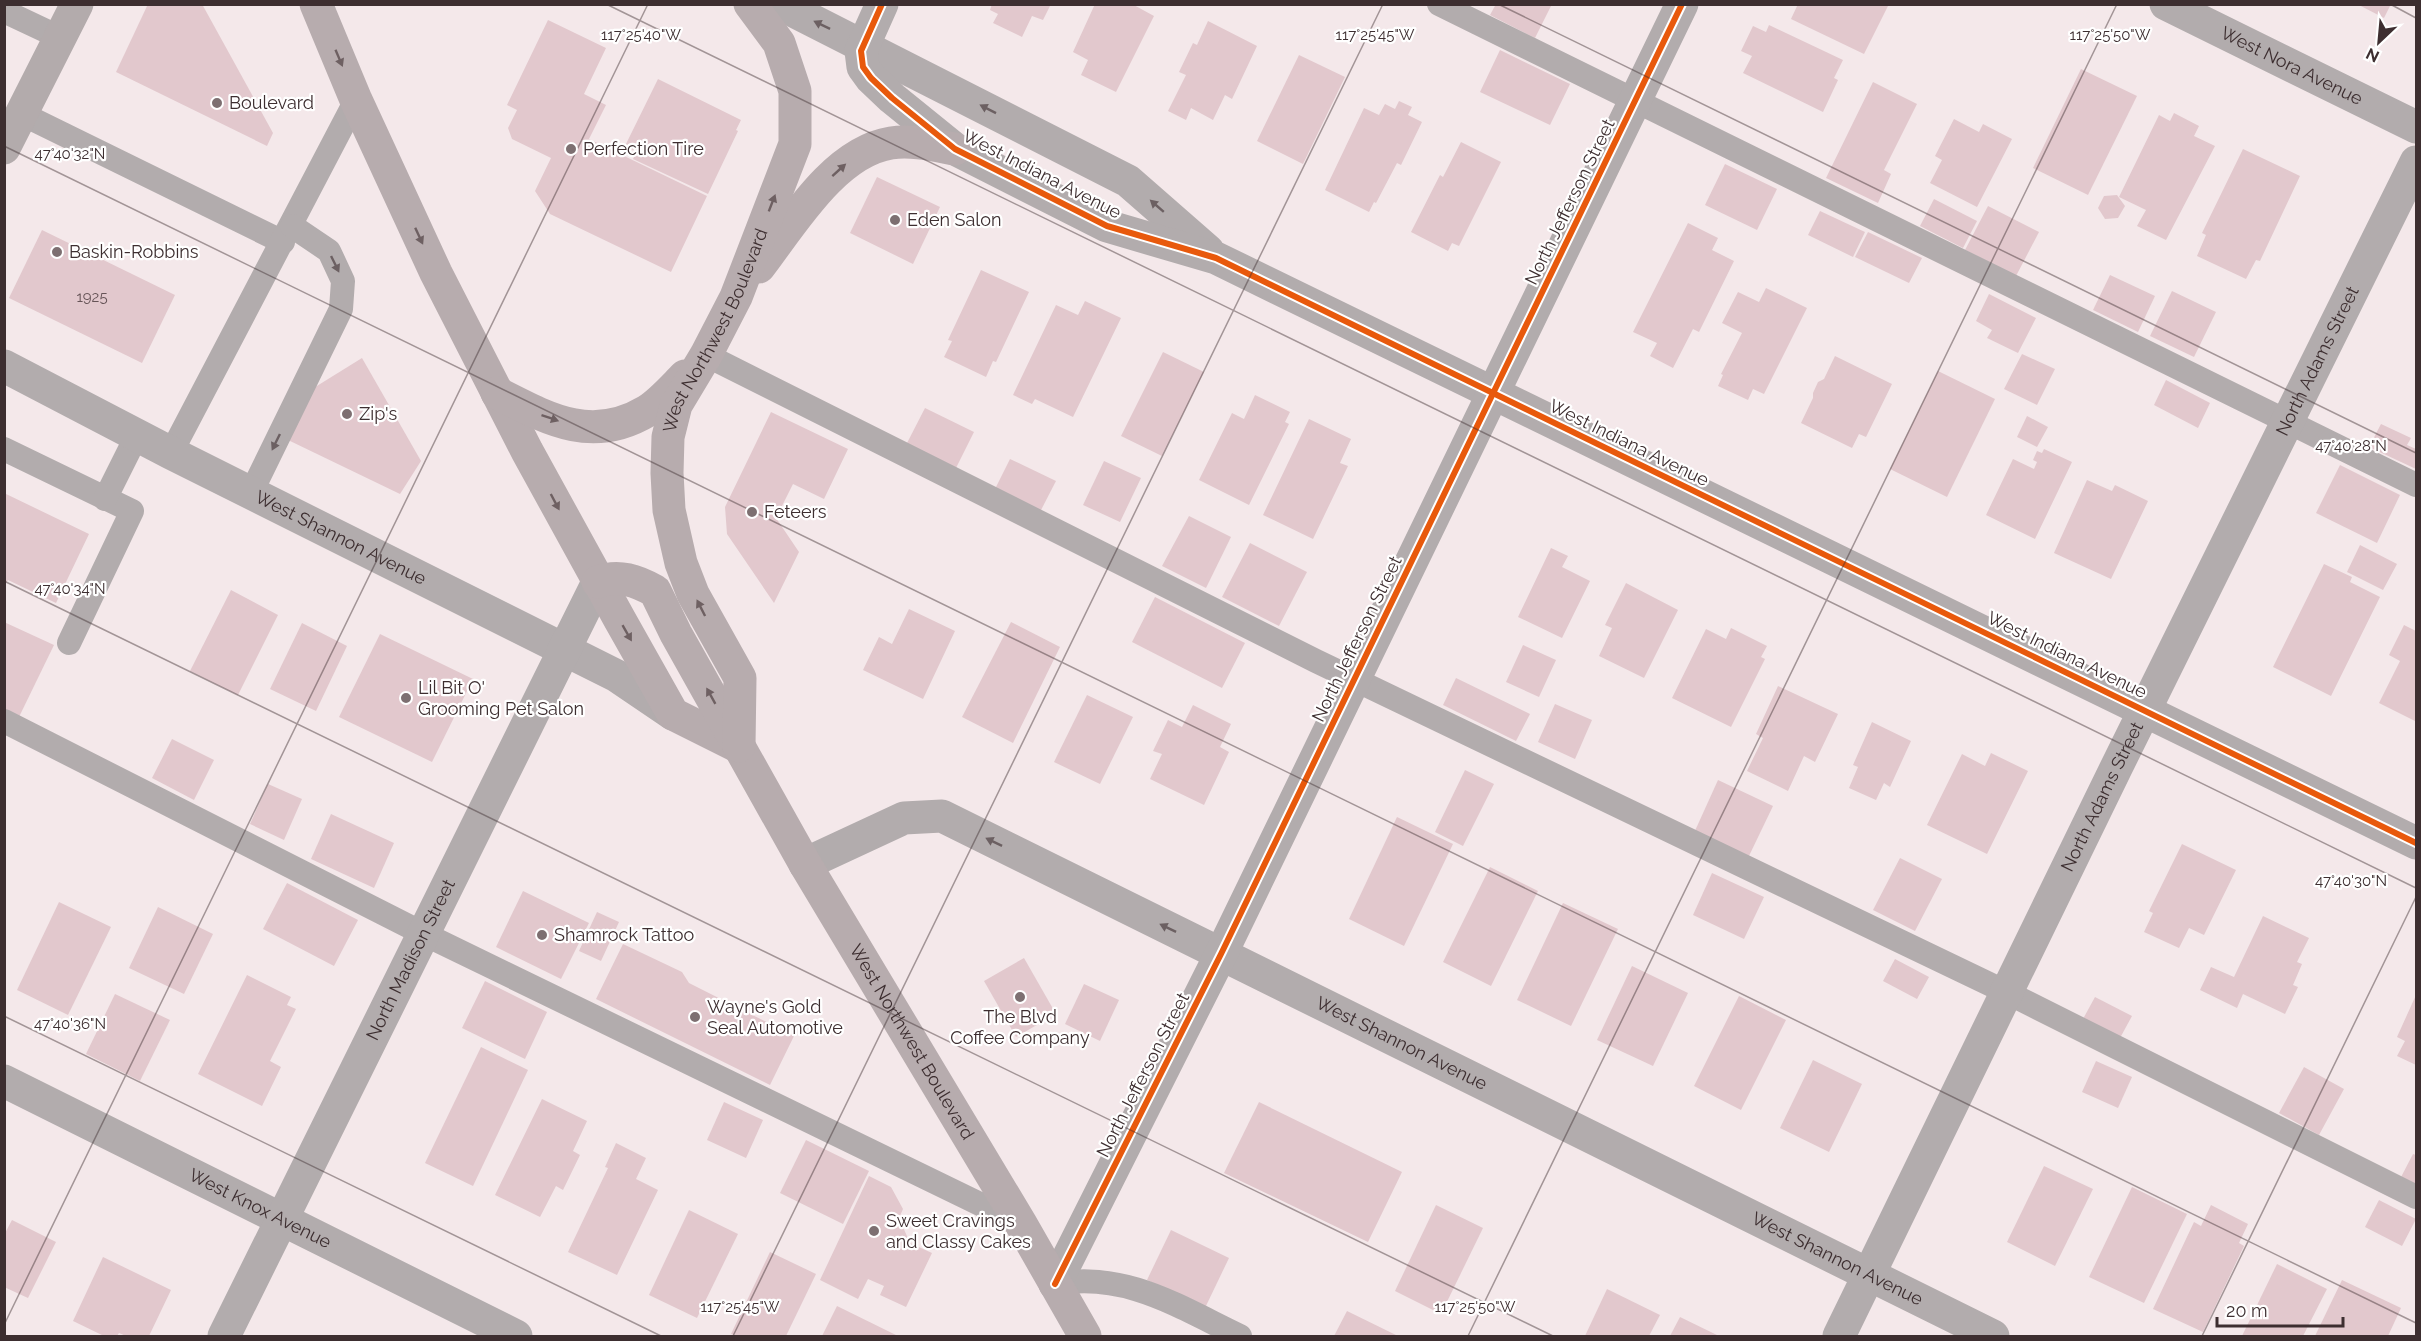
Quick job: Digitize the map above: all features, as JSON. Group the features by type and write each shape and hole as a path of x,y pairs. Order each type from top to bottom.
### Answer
{"main road":[{"path":"4,148 77,4"},
{"path":"316,4 356,100 436,273 527,451 673,714 739,747"},
{"name":"West Northwest Boulevard","path":"750,4 779,43 795,91 795,144 736,297 706,356 676,405 668,437 669,503 681,563 693,594 734,669 739,747 1085,1336"},
{"path":"736,297 820,188 857,155 889,143 906,142 955,149"},
{"path":"497,393 546,418 582,428 604,427 625,422 648,410 706,356"},
{"path":"598,582 623,578 655,591 739,747"}],"street":[{"name":"West Indiana Avenue","path":"780,4 1128,181 1216,258"},
{"path":"863,45 882,4"},
{"name":"North Jefferson Street","path":"1055,1284 1221,954 1682,4"},
{"name":"West Nora Avenue","path":"2166,4 2416,127"},
{"name":"West Indiana Avenue","path":"863,45 861,60 872,78 955,149 1107,226 1216,258 2416,843"},
{"name":"North Adams Street","path":"1839,1336 2416,162"},
{"name":"West Shannon Avenue","path":"4,366 171,453 565,650 626,682 673,714"},
{"name":"North Madison Street","path":"224,1336 598,582"},
{"name":"West Shannon Avenue","path":"806,864 904,818 942,816 1993,1336"},
{"name":"West Knox Avenue","path":"4,1081 516,1336"}],"lane":[{"path":"1439,4 2416,485"},
{"path":"4,10 61,38"},
{"path":"171,453 356,100"},
{"path":"22,114 329,251 343,281 341,309 251,493"},
{"path":"706,356 1354,680 2007,992 2416,1197"},
{"path":"105,499 136,435"},
{"path":"4,449 132,511 69,643"},
{"path":"4,721 424,934 1021,1224"},
{"path":"1055,1284 1080,1279 1116,1283 1155,1296 1240,1336"}],"building":[{"name":"Boulevard","path":"148,4 202,4 273,133 267,146 116,72"},
{"path":"992,4 1051,4 1043,20 1032,16 1022,37 993,23 998,14 990,10"},
{"path":"1095,4 1132,4 1154,16 1116,92 1081,75 1088,60 1073,52"},
{"path":"1496,4 1552,4 1535,38 1490,15"},
{"path":"1798,4 1889,4 1864,54 1791,19"},
{"path":"2357,4 2391,4 2384,18"},
{"name":"Perfection Tire","path":"548,20 606,48 584,94 606,105 589,139 707,196 671,272 550,214 535,191 551,158 512,139 508,128 517,110 507,105"},
{"path":"1208,21 1257,46 1232,99 1225,95 1213,120 1191,108 1186,120 1168,111 1186,75 1179,72 1193,43 1197,45"},
{"path":"1769,25 1843,60 1834,78 1838,80 1823,112 1743,73 1752,56 1741,51 1753,26 1766,32"},
{"path":"1500,50 1570,84 1550,125 1480,92"},
{"path":"1299,55 1345,77 1303,164 1257,141"},
{"path":"2081,69 2137,96 2088,195 2033,168"},
{"path":"658,79 741,120 708,194 633,159 637,152 625,146"},
{"path":"1873,82 1917,104 1884,170 1891,174 1878,203 1826,178"},
{"path":"1399,101 1412,107 1408,115 1422,122 1401,165 1397,163 1369,212 1325,190 1364,108 1379,115 1385,104 1395,109"},
{"path":"2174,113 2199,126 2194,136 2215,146 2166,240 2137,226 2146,210 2119,197 2159,115 2170,121"},
{"path":"1954,119 1979,132 1983,124 2012,139 1977,207 1930,183 1942,160 1935,156"},
{"path":"1461,142 1501,162 1459,246 1452,243 1448,251 1411,232 1440,175 1443,177"},
{"path":"2243,149 2300,176 2260,261 2256,260 2246,279 2197,256 2206,235 2202,233"},
{"path":"1725,164 1777,189 1757,230 1705,205"},
{"name":"Eden Salon","path":"877,177 940,207 913,264 850,233"},
{"path":"2117,195 2125,206 2118,218 2105,219 2098,208 2104,196"},
{"path":"1934,199 1977,221 1963,248 1920,226"},
{"path":"1988,206 2039,232 2016,276 1965,250"},
{"path":"1820,211 1865,232 1853,257 1808,235"},
{"path":"1688,223 1718,238 1712,250 1734,261 1699,332 1693,329 1673,368 1650,356 1657,343 1633,332"},
{"path":"42,230 175,295 142,363 9,298"},
{"path":"1868,232 1922,258 1909,283 1855,257"},
{"path":"981,270 1029,292 996,362 993,361 986,377 944,357 952,341 948,340"},
{"path":"2110,275 2155,296 2138,332 2093,310"},
{"path":"1766,288 1807,308 1764,394 1753,389 1748,400 1718,386 1723,375 1721,374 1742,333 1722,323 1738,292 1759,302"},
{"path":"2172,291 2216,312 2194,357 2150,336"},
{"path":"1989,294 2036,318 2018,353 1987,338 1992,330 1976,321"},
{"path":"1085,301 1121,318 1073,417 1035,399 1032,404 1013,395 1056,305 1078,315"},
{"path":"1163,352 1204,372 1162,456 1121,436"},
{"path":"2022,354 2055,369 2037,405 2004,389"},
{"path":"1835,356 1892,384 1866,437 1859,434 1852,448 1801,423 1818,382 1824,379"},
{"name":"Zip's","path":"362,358 421,461 400,494 288,440 312,389"},
{"path":"1938,371 1995,399 1947,497 1890,469"},
{"path":"2166,380 2210,403 2198,428 2154,405"},
{"path":"1255,395 1290,412 1285,422 1289,424 1249,505 1199,480 1232,413 1244,419"},
{"path":"925,408 974,432 955,470 906,445"},
{"name":"Feteers","path":"771,412 848,449 824,499 793,484 776,518 799,552 774,603 727,534 725,507"},
{"path":"2027,416 2048,427 2037,447 2017,437"},
{"path":"1309,419 1351,439 1340,463 1348,466 1313,539 1263,515"},
{"path":"2381,424 2411,438 2407,445 2416,449 2416,469 2369,447"},
{"path":"2044,449 2072,462 2035,539 1986,515 2013,459 2034,469 2037,462 2033,460 2037,451 2042,453"},
{"path":"1010,459 1056,481 1040,512 995,489"},
{"path":"1104,461 1141,478 1120,522 1083,505"},
{"path":"2340,465 2400,495 2377,543 2316,513"},
{"path":"2087,480 2112,491 2115,485 2148,501 2111,579 2054,553"},
{"path":"4,493 89,534 56,603 8,580 4,587"},
{"path":"1189,516 1231,537 1206,588 1162,566"},
{"path":"1250,543 1307,572 1279,626 1222,597"},
{"path":"2360,545 2397,564 2383,590 2347,572"},
{"path":"1551,548 1568,556 1562,567 1590,581 1562,638 1518,617"},
{"path":"2324,564 2352,577 2350,582 2380,597 2331,696 2273,667"},
{"path":"1626,583 1678,610 1644,678 1599,656 1612,628 1605,625"},
{"path":"231,590 278,615 238,695 190,671"},
{"path":"1155,597 1245,643 1222,688 1132,642"},
{"path":"909,609 955,631 923,699 863,670 879,637 892,644"},
{"path":"4,622 54,645 19,717 4,710"},
{"path":"1011,622 1060,647 1013,743 962,717"},
{"path":"302,623 347,646 316,711 270,689"},
{"path":"2404,625 2416,631 2415,721 2379,703 2400,661 2389,655"},
{"path":"1731,628 1767,646 1761,657 1765,659 1731,727 1672,698 1706,629 1726,639"},
{"name":"Lil Bit O' Grooming Pet Salon","path":"380,634 473,679 432,762 339,717"},
{"path":"1523,645 1556,660 1539,697 1506,682"},
{"path":"1456,678 1530,714 1516,741 1443,705"},
{"path":"1778,686 1838,714 1815,762 1804,756 1788,791 1747,771 1763,738 1756,734"},
{"path":"1087,695 1133,717 1100,784 1054,762"},
{"path":"1555,704 1592,720 1575,759 1538,742"},
{"path":"1193,705 1231,724 1220,747 1229,752 1204,805 1150,779 1162,754 1153,751 1168,720 1182,727"},
{"path":"1872,722 1911,741 1890,787 1884,783 1876,800 1849,788 1858,767 1853,765"},
{"path":"172,739 214,760 194,800 152,778"},
{"path":"1991,753 2028,771 1987,854 1927,825 1962,754 1985,766"},
{"path":"1465,770 1494,784 1463,846 1435,832"},
{"path":"1718,780 1773,806 1748,858 1694,833"},
{"path":"268,784 302,799 284,840 250,824"},
{"path":"331,814 394,843 374,888 311,859"},
{"path":"1397,817 1453,844 1404,946 1349,919"},
{"path":"2182,844 2236,870 2204,935 2189,928 2179,948 2144,932 2153,913 2149,911"},
{"path":"1900,858 1942,879 1915,931 1873,910"},
{"path":"1490,867 1538,891 1491,986 1443,962"},
{"path":"1712,873 1764,897 1744,939 1693,915"},
{"path":"287,883 358,920 334,966 263,929"},
{"name":"Shamrock Tattoo","path":"523,891 589,923 561,979 496,947"},
{"path":"59,902 111,927 68,1015 17,990"},
{"path":"1563,903 1618,929 1571,1026 1517,1000"},
{"path":"158,907 213,934 184,994 129,968"},
{"path":"597,912 619,922 601,961 579,951"},
{"path":"2263,916 2309,938 2297,962 2302,964 2293,985 2298,987 2285,1014 2243,994 2237,1008 2200,990 2211,967 2234,977"},
{"name":"Wayne's Gold Seal Automotive","path":"623,944 682,972 689,983 794,1036 770,1085 596,999"},
{"name":"The Blvd Coffee Company","path":"1024,958 1056,1014 1016,1037 984,981"},
{"path":"1895,959 1929,977 1917,999 1883,981"},
{"path":"1632,966 1688,993 1653,1066 1597,1040"},
{"path":"247,975 291,997 287,1005 296,1009 270,1061 281,1067 262,1106 198,1074"},
{"path":"485,981 547,1012 525,1059 462,1028"},
{"path":"1084,984 1119,1000 1100,1041 1065,1024"},
{"path":"115,994 170,1020 140,1081 86,1054"},
{"path":"2416,995 2416,1065 2397,1056 2405,1041 2397,1037"},
{"path":"1739,996 1786,1020 1741,1110 1694,1086"},
{"path":"2095,997 2132,1016 2120,1038 2083,1019"},
{"path":"481,1047 528,1070 473,1186 425,1163"},
{"path":"1813,1060 1862,1084 1829,1152 1780,1128"},
{"path":"2096,1061 2132,1077 2118,1108 2082,1092"},
{"path":"2304,1067 2344,1089 2319,1135 2279,1113"},
{"path":"542,1099 587,1121 573,1151 580,1155 563,1190 556,1186 540,1217 495,1195"},
{"path":"724,1102 763,1120 746,1158 707,1140"},
{"path":"1259,1102 1402,1172 1368,1242 1224,1173"},
{"path":"806,1140 869,1171 843,1224 780,1193"},
{"path":"616,1143 646,1158 636,1179 658,1190 617,1275 568,1252 608,1168 605,1167"},
{"path":"2413,1154 2416,1155 2416,1187 2400,1179"},
{"path":"2044,1166 2093,1189 2055,1266 2007,1242"},
{"name":"Sweet Cravings and Classy Cakes","path":"869,1176 891,1187 903,1209 899,1218 910,1243 932,1253 906,1307 880,1295 884,1286 868,1279 858,1299 820,1280"},
{"path":"2132,1187 2187,1214 2144,1303 2089,1277"},
{"path":"2379,1200 2416,1219 2402,1246 2365,1227"},
{"path":"1436,1205 1483,1228 1441,1314 1395,1291"},
{"path":"2211,1205 2248,1224 2239,1243 2244,1246 2203,1332 2153,1309 2194,1222 2201,1226"},
{"path":"689,1210 738,1234 697,1318 649,1295"},
{"path":"12,1220 56,1242 28,1298 4,1287 4,1235"},
{"path":"1171,1230 1229,1258 1205,1308 1147,1280"},
{"path":"770,1252 816,1274 786,1336 731,1334"},
{"path":"103,1257 171,1290 149,1336 126,1336 119,1333 117,1336 104,1336 73,1321"},
{"path":"2277,1264 2327,1289 2303,1336 2242,1336"},
{"path":"2342,1280 2401,1308 2388,1336 2315,1336"},
{"path":"1607,1289 1660,1315 1649,1336 1585,1336"},
{"path":"837,1306 898,1336 822,1336"},
{"path":"1347,1311 1398,1336 1334,1336"},
{"path":"1680,1317 1719,1336 1670,1336"}],"cycle path":[{"path":"882,4 861,51 863,67 892,98 955,149 1107,226 1216,258 2416,843"},
{"path":"1055,1284 1221,954 1682,4"}],"place":[{"name":"Boulevard","path":"217,103"},
{"name":"Perfection Tire","path":"571,149"},
{"name":"Eden Salon","path":"895,220"},
{"name":"Baskin-Robbins","path":"57,252"},
{"name":"Zip's","path":"347,414"},
{"name":"Feteers","path":"752,512"},
{"name":"Lil Bit O' Grooming Pet Salon","path":"406,698"},
{"name":"Shamrock Tattoo","path":"542,935"},
{"name":"The Blvd Coffee Company","path":"1020,997"},
{"name":"Wayne's Gold Seal Automotive","path":"695,1017"},
{"name":"Sweet Cravings and Classy Cakes","path":"874,1231"}]}
